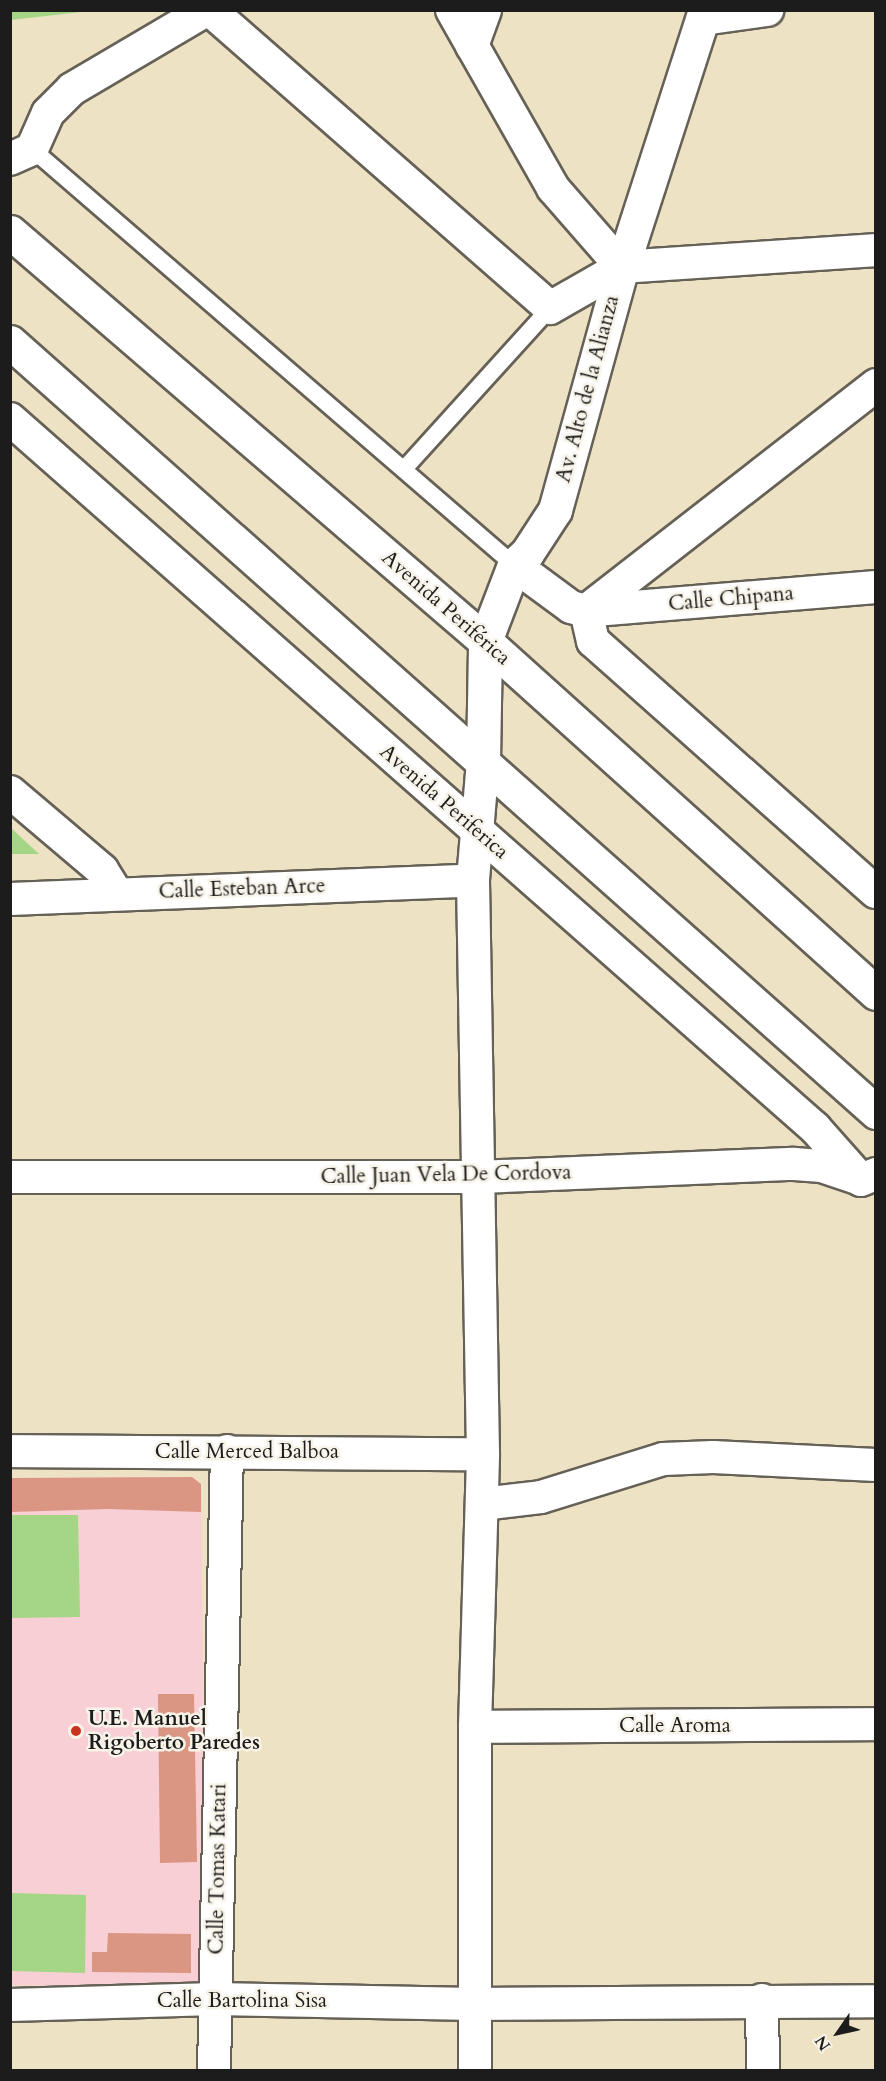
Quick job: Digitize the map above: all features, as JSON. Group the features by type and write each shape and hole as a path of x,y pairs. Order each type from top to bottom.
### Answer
{"street":[{"path":"21,154 48,112 72,90 208,10 550,308 622,267 876,250"},
{"path":"452,10 553,188 622,267"},
{"path":"472,46 484,10"},
{"path":"704,15 767,10"},
{"name":"Av. Alto de la Alianza","path":"483,761 485,641 514,565 527,553 555,510 622,267 704,15"},
{"name":"Avenida Periférica","path":"10,232 485,641 876,993"},
{"path":"10,342 876,1112"},
{"path":"586,611 876,385"},
{"name":"Avenida Periferica","path":"10,419 815,1128 871,1181"},
{"path":"514,565 571,607 586,611"},
{"name":"Calle Chipana","path":"586,611 876,587"},
{"path":"586,611 593,641 876,892"},
{"path":"475,2070 475,1727 483,1454 473,880 483,761"},
{"path":"10,792 102,870 117,894"},
{"name":"Calle Esteban Arce","path":"10,899 473,880"},
{"name":"Calle Juan Vela De Cordova","path":"10,1177 478,1177 794,1164 822,1166 871,1181"},
{"name":"Calle Merced Balboa","path":"10,1451 483,1454"},
{"name":"Calle Tomas Katari","path":"214,2070 227,1451"},
{"path":"482,1504 541,1497 663,1459 713,1457 876,1466"},
{"name":"Calle Aroma","path":"475,1727 876,1724"},
{"name":"Calle Bartolina Sisa","path":"10,2005 215,1999 474,2004 762,2000 876,2001"},
{"path":"762,2000 763,2070"}],"lane":[{"path":"21,154 405,468 514,565"},
{"path":"405,468 550,308"}],"shaded area":[{"path":"192,1477 201,1484 206,1978 195,1986 11,1985 10,1478"}],"green space":[{"path":"11,10 90,10 90,11 11,20"},
{"path":"11,828 39,854 11,854"},
{"path":"11,1515 78,1515 80,1617 12,1618"},
{"path":"11,1893 86,1895 85,1973 11,1971"}],"building":[{"path":"192,1477 201,1484 201,1512 108,1509 11,1512 10,1478"},
{"path":"158,1694 194,1694 197,1862 160,1863"},
{"path":"108,1933 191,1934 191,1973 92,1972 92,1952 107,1952"}],"place":[{"name":"U.E. Manuel Rigoberto Paredes","path":"76,1731"}]}
